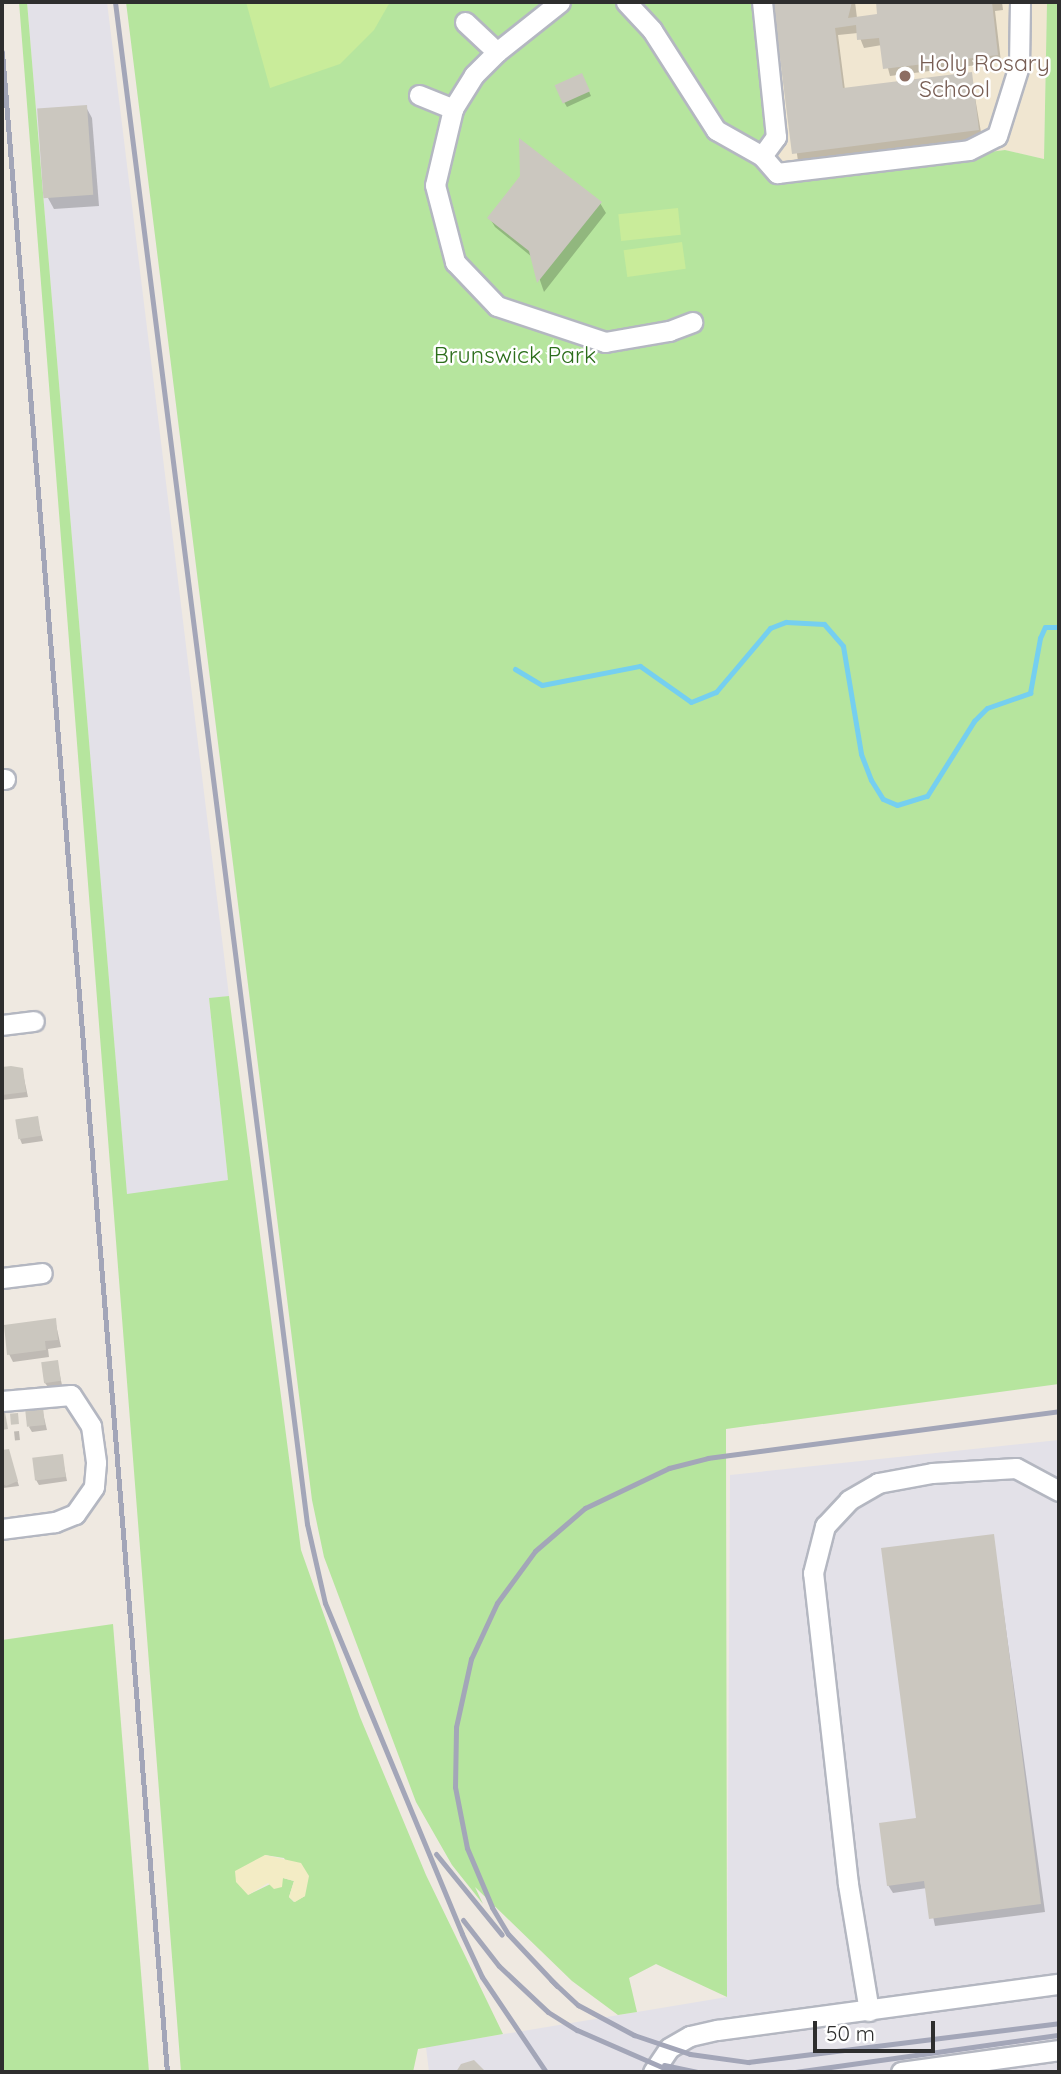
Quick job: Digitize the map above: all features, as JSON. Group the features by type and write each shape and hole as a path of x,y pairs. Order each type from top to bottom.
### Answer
{"street":[{"path":"560,2 497,52 474,75 453,108 435,185 440,217 455,262 497,306 604,342 669,331 692,322"},
{"path":"626,2 652,30 716,130 762,156 777,173 969,150 997,136 1018,66 1020,2"},
{"path":"762,2 776,137 762,156"},
{"path":"465,22 497,52"},
{"path":"419,95 453,108"},
{"path":"2,1025 34,1021"},
{"path":"2,1278 41,1273"},
{"path":"2,1401 65,1394 80,1404 94,1437 96,1470 89,1497 75,1514 55,1522 2,1530"},
{"path":"869,2011 848,1884 813,1573 825,1526 849,1500 878,1483 932,1474 1016,1468 1059,1492"},
{"path":"653,2072 669,2048 690,2036 1059,1984"},
{"path":"911,2072 953,2069 1059,2050"}],"shaded area":[{"path":"27,2 107,2 229,996 209,999 228,1180 127,1195"},
{"name":"Holy Rosary School","path":"755,2 1047,2 1044,159 1005,150 777,180"},
{"path":"1059,1440 1059,2072 429,2072 426,2047 727,1997 730,1475"}],"green space":[{"path":"19,2 27,2 127,1194 228,1180 209,998 229,996 301,1550 360,1717 426,1875 503,2034 418,2049 413,2072 181,2072","holes":["265,1855 284,1858 305,1896 294,1902 289,1897 294,1881 283,1878 248,1895"]},
{"name":"Brunswick Park","path":"126,2 755,2 778,179 1005,150 1044,159 1047,2 1059,2 1059,1384 726,1429 727,1997 656,1964 629,1978 637,2012 618,2015 572,1981 475,1887 483,1904 452,1865 416,1802 324,1557 312,1500"},
{"path":"246,2 390,2 374,30 340,64 270,88"},
{"path":"678,208 681,235 621,241 618,214"},
{"path":"682,242 686,269 627,277 624,250"},
{"path":"113,1624 149,2072 2,2072 2,1640"}],"sand":[{"path":"265,1855 301,1863 309,1876 305,1896 295,1902 289,1897 294,1881 283,1878 282,1887 274,1889 268,1883 248,1895 236,1882 235,1871"}],"building":[{"path":"773,2 852,2 848,18 877,14 876,2 992,2 998,55 883,69 879,38 857,40 856,25 835,28 843,88 972,72 979,130 792,154"},
{"path":"582,73 590,91 563,103 555,85"},
{"path":"87,105 93,195 43,198 37,108"},
{"path":"519,138 602,202 537,283 529,251 487,218 520,176"},
{"path":"2,1067 23,1068 26,1092 2,1095"},
{"path":"38,1116 41,1136 18,1139 15,1120"},
{"path":"56,1318 58,1340 45,1341 46,1350 7,1355 4,1325"},
{"path":"58,1360 61,1381 44,1383 41,1362"},
{"path":"43,1407 45,1425 27,1427 25,1409"},
{"path":"5,1412 8,1429 2,1430 2,1413"},
{"path":"18,1413 19,1424 11,1425 10,1414"},
{"path":"9,1449 18,1481 6,1486 2,1483 2,1450"},
{"path":"63,1454 66,1477 35,1481 32,1458"},
{"path":"994,1534 1041,1904 929,1919 924,1881 887,1886 879,1823 916,1818 881,1548"},
{"path":"474,2060 486,2072 456,2072 461,2064"}],"waterway":[{"path":"515,669 542,685 640,666 691,702 716,692 770,628 786,622 824,624 843,646 861,754 871,780 883,799 897,805 927,796 974,721 987,708 1030,693 1040,638 1045,627 1059,627"}],"railway":[{"path":"115,2 307,1524 325,1603 462,1934 482,1977 546,2072"},
{"path":"2,52 167,2072"},
{"path":"557,1986 508,1934 492,1907 467,1848 455,1787 456,1727 471,1659 497,1603 535,1551 585,1508 669,1468 708,1458 1059,1411"},
{"path":"436,1854 502,1935"},
{"path":"463,1920 499,1966 548,2012 577,2030 673,2072"},
{"path":"551,1980 578,2005 634,2035 690,2054 748,2062 1059,2023"},
{"path":"795,2072 1059,2035"},
{"path":"664,2065 697,2072"}],"place":[{"name":"Holy Rosary School","path":"905,76"}]}
